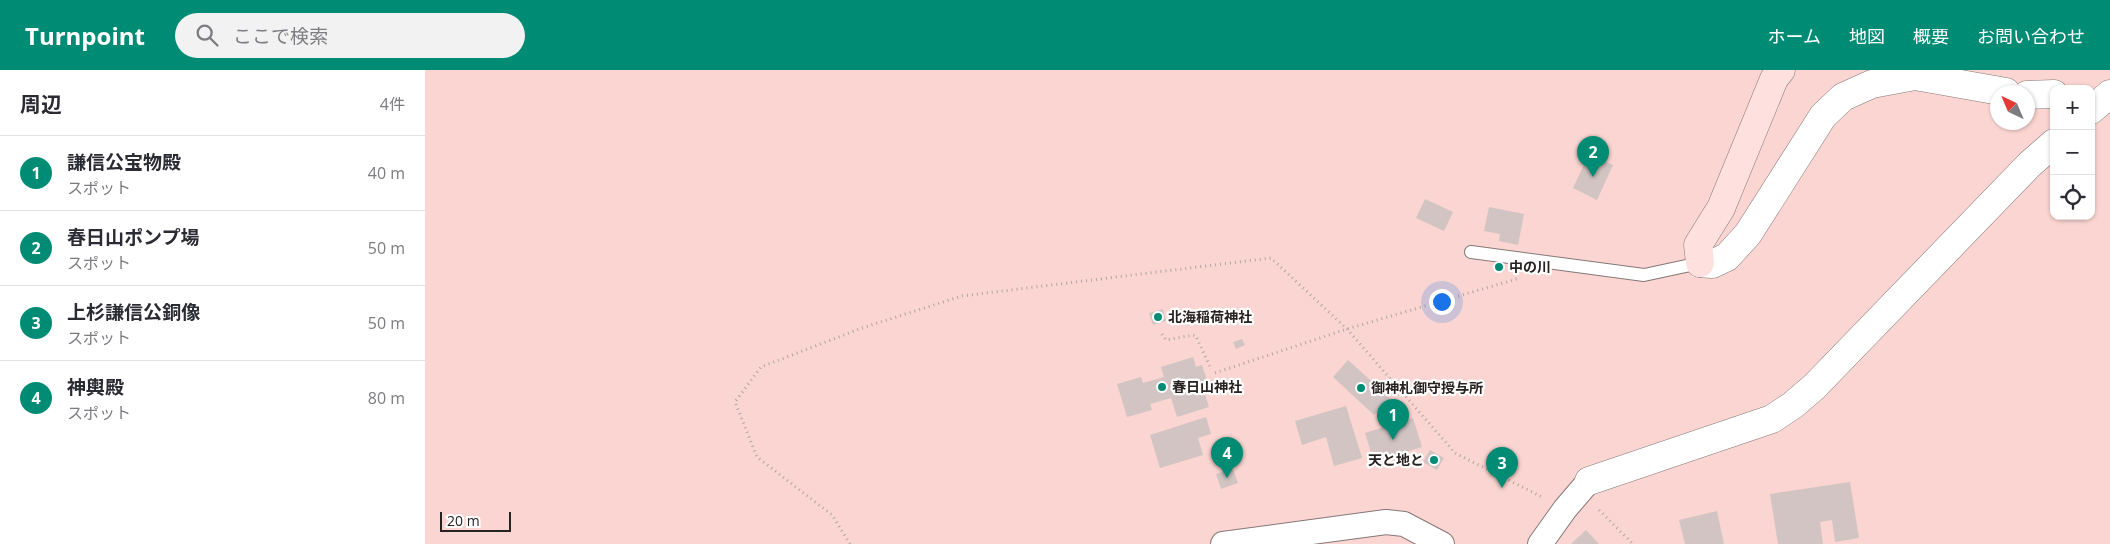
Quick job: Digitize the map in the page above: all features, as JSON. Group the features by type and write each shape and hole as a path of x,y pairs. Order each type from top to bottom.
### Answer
{"main road":[{"path":"1701,263 1698,245 1721,208 1774,79 1781,70"}],"street":[{"path":"1701,263 1712,264 1727,257 1748,234 1823,116 1843,97 1872,84 1915,76 1990,89"},
{"path":"2035,95 2050,94"},
{"path":"2095,94 2110,94"},
{"path":"2095,107 2110,94"},
{"path":"1540,544 1589,480 1772,419 1793,405 1814,388 2030,164 2050,146"},
{"path":"1223,544 1386,522 1404,524 1442,544"}],"lane":[{"path":"1471,252 1644,275 1701,263"}],"path":[{"path":"850,544 832,515 757,457 735,402 761,367 862,328 962,296 1271,258 1347,329 1455,453 1565,509"},
{"path":"1215,373 1347,329 1523,277"},
{"path":"1162,334 1166,340 1196,336 1211,369"},
{"path":"1599,510 1633,544"}],"shaded area":[{"path":"425,70 2110,70 2110,544 425,544"}],"building":[{"path":"1589,154 1613,165 1597,200 1573,188"},
{"path":"1425,199 1453,212 1444,231 1416,218"},
{"path":"1489,207 1524,214 1518,245 1499,241 1500,234 1484,231"},
{"name":"北海稲荷神社","path":"1163,309 1166,321 1153,325 1149,313"},
{"path":"1242,339 1245,345 1236,349 1233,342"},
{"name":"春日山神社","path":"1193,357 1196,367 1202,365 1209,386 1203,388 1209,407 1177,417 1171,398 1150,404 1152,410 1127,417 1117,384 1141,377 1143,383 1164,377 1161,367"},
{"name":"御神札御守授与所","path":"1348,360 1390,398 1374,415 1333,377"},
{"path":"1346,406 1362,458 1334,466 1326,437 1302,445 1295,421"},
{"path":"1206,417 1211,434 1198,438 1203,455 1160,468 1150,435"},
{"path":"1413,418 1422,447 1374,462 1365,433"},
{"name":"天と地と","path":"1430,450 1444,458 1437,470 1423,462"},
{"path":"1233,469 1238,483 1221,489 1216,474"},
{"path":"1850,482 1859,538 1835,542 1832,520 1820,522 1823,544 1778,544 1770,494"},
{"path":"1717,511 1724,544 1685,544 1679,520"},
{"path":"1586,530 1599,544 1571,544"}],"place":[{"name":"春日山ポンプ場","path":"1593,177"},
{"name":"中の川","path":"1499,267"},
{"name":"北海稲荷神社","path":"1158,317"},
{"name":"春日山神社","path":"1162,387"},
{"name":"御神札御守授与所","path":"1361,388"},
{"name":"謙信公宝物殿","path":"1393,440"},
{"name":"天と地と","path":"1434,460"},
{"name":"神輿殿","path":"1227,478"},
{"name":"上杉謙信公銅像","path":"1502,488"}]}
